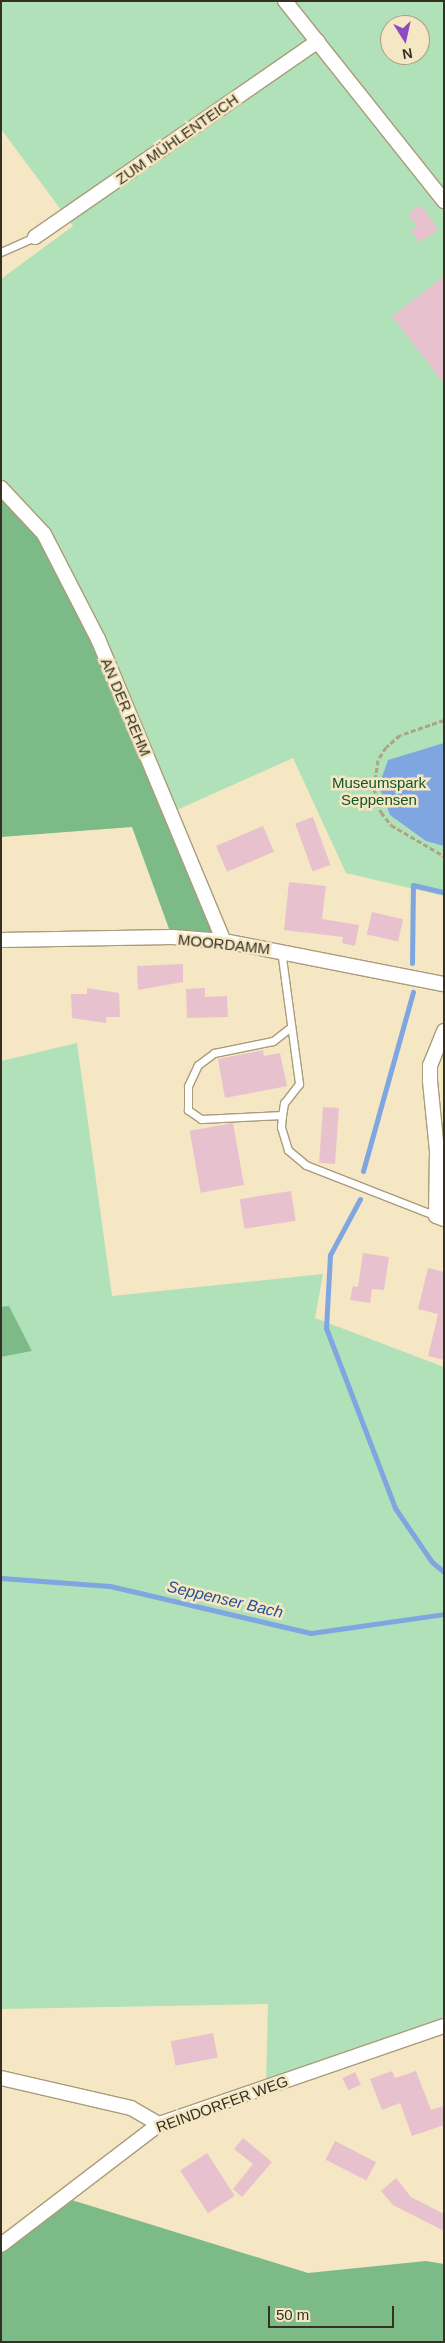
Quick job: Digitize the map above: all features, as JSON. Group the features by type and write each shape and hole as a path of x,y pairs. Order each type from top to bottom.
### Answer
{"street":[{"path":"285,1 444,201"},
{"name":"ZUM MÜHLENTEICH","path":"35,237 318,42"},
{"name":"AN DER REHM","path":"1,488 44,534 98,639 224,942"},
{"name":"MOORDAMM","path":"1,940 172,938 224,942 280,950 444,984"},
{"path":"440,1218 430,1065 444,1031"},
{"name":"REINDORFER WEG","path":"1,2245 159,2124 444,2026"},
{"path":"1,2078 131,2108 159,2124"}],"lane":[{"path":"1,252 35,237"},
{"path":"280,950 299,1084 284,1103 281,1127 288,1150 306,1166 440,1218"},
{"path":"282,1115 202,1119 192,1115 186,1102 192,1075 214,1053 273,1041 291,1027"}],"path":[{"path":"444,720 400,735 386,747 378,760 374,788 381,812 391,825 444,856"}],"green space":[{"name":"Museumspark Seppensen","path":"1,1 444,1 444,896 346,873 293,758 170,813 1,488 1,279 73,226 1,129"},
{"path":"1,488 44,534 98,639 224,941 172,937 132,827 1,837"},
{"path":"77,1043 112,1296 323,1274 315,1318 444,1367 444,2026 266,2087 268,2004 1,2009 1,1357 32,1351 9,1307 1,1307 1,1061"},
{"path":"9,1306 32,1351 1,1357 1,1307"},
{"path":"62,2197 308,2273 426,2261 444,2264 444,2342 1,2342 1,2245"}],"water":[{"path":"444,743 444,846 426,841 390,815 379,786 388,760"}],"building":[{"path":"421,205 438,230 419,242 411,231 417,227 408,213"},
{"path":"444,276 444,384 392,316"},
{"path":"313,817 330,865 313,871 295,823"},
{"path":"263,826 274,852 227,872 216,846"},
{"path":"289,882 326,886 322,919 359,925 355,946 342,943 343,937 284,930"},
{"path":"372,912 403,919 398,942 367,934"},
{"path":"183,964 183,982 138,990 137,966"},
{"path":"87,988 119,993 120,1017 106,1017 106,1023 72,1018 71,994 87,994"},
{"path":"205,988 205,997 227,996 228,1017 187,1018 186,989"},
{"path":"263,1050 264,1056 280,1053 287,1086 225,1098 218,1059"},
{"path":"323,1107 339,1108 335,1164 319,1163"},
{"path":"233,1123 244,1185 201,1193 190,1131"},
{"path":"291,1191 296,1221 244,1229 240,1199"},
{"path":"363,1253 389,1257 384,1290 372,1289 370,1303 350,1300 353,1286 358,1287"},
{"path":"428,1268 444,1272 444,1360 428,1356 438,1314 418,1309"},
{"path":"213,2033 218,2058 176,2066 171,2041"},
{"path":"392,2071 395,2078 416,2071 431,2110 444,2106 444,2125 412,2136 400,2103 382,2110 370,2079"},
{"path":"355,2072 361,2085 348,2091 342,2078"},
{"path":"243,2138 272,2162 242,2197 233,2189 253,2164 234,2149"},
{"path":"335,2141 376,2162 366,2181 325,2160"},
{"path":"207,2153 235,2196 208,2213 180,2170"},
{"path":"396,2178 411,2197 444,2214 444,2231 393,2205 381,2191"}],"waterway":[{"path":"412,963 413,885 444,892"},
{"path":"363,1171 413,992"},
{"path":"360,1199 330,1255 326,1328 395,1508 432,1562 444,1572"},
{"name":"Seppenser Bach","path":"1,1578 110,1586 311,1633 444,1614"}]}
